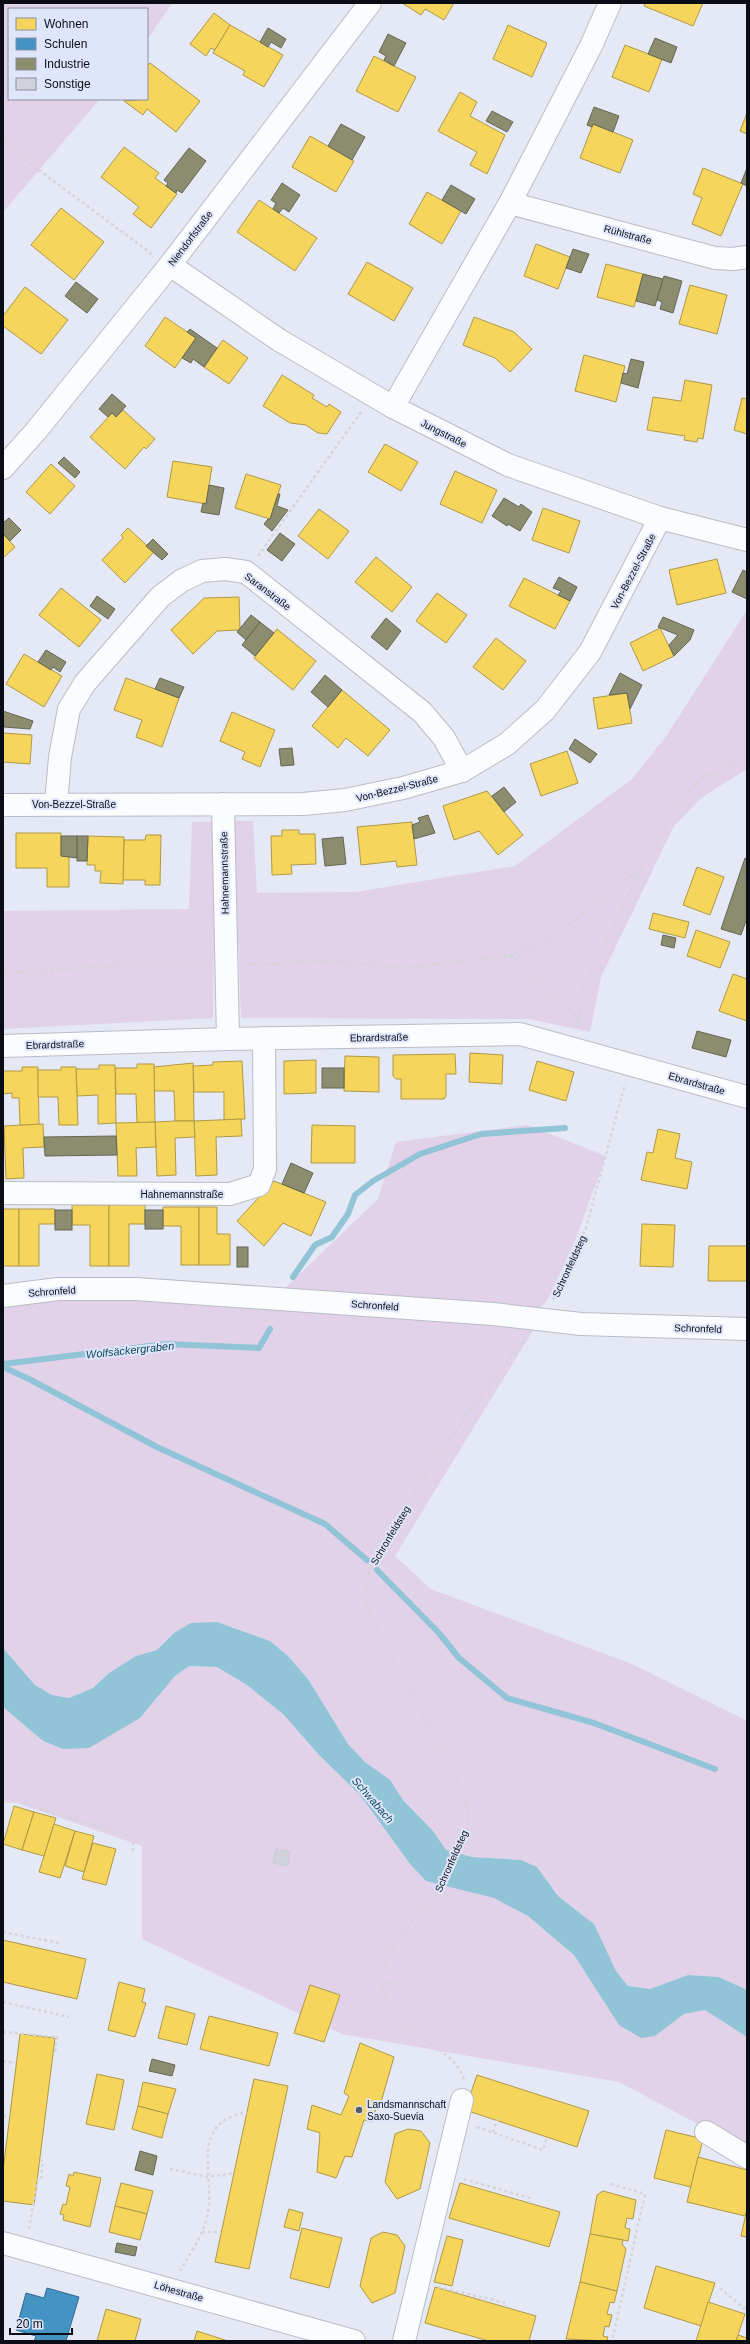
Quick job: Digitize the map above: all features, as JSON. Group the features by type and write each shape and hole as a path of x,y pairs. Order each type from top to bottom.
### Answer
{"street":[{"name":"Niendorfstraße","path":"3,468 36,431 170,265 370,3"},
{"path":"393,407 510,203 591,46 610,3"},
{"name":"Rühlstraße","path":"510,203 715,258 733,259 747,257"},
{"name":"Jungstraße","path":"170,265 279,340 373,396 508,465 660,518 747,540"},
{"name":"Von-Bezzel-Straße","path":"3,805 303,804 344,800 403,788 462,771 507,744 545,710 581,664 590,652 660,518"},
{"name":"Saranstraße","path":"56,804 60,757 69,709 85,683 160,597 181,581 202,571 225,569 246,572 422,712 444,738 462,771"},
{"name":"Hahnemannstraße","path":"223,804 228,1039"},
{"name":"Ebrardstraße","path":"3,1046 264,1038 520,1034 747,1097"},
{"name":"Hahnemannstraße","path":"3,1193 230,1194 259,1185 265,1169 264,1038"},
{"name":"Schronfeld","path":"3,1296 58,1289 136,1289 446,1310 581,1324 747,1330"},
{"path":"404,2341 460,2110"},
{"path":"706,2132 747,2157"},
{"name":"Löhestraße","path":"3,2243 354,2341"}],"path":[{"path":"3,138 32,165 170,265"},
{"path":"246,572 373,396"},
{"path":"572,1048 580,1021 578,999 643,866 682,800 700,778 747,757"},
{"path":"3,974 118,965 226,966 324,961 407,968 511,955 552,938 643,866"},
{"path":"511,955 580,1021"},
{"name":"Schronfeldsteg","path":"460,2110 464,2079 460,2067 404,2025 387,2002 383,1972 389,1953 400,1935 439,1893 468,1822 468,1809 462,1789 373,1621 365,1598 370,1569 430,1467 478,1399 552,1302 586,1228 631,1064"},
{"path":"40,1809 133,1837 133,1854"},
{"path":"3,1932 59,1943"},
{"path":"384,1984 391,1983"},
{"path":"3,2002 69,2017"},
{"path":"3,2032 57,2037 55,2054"},
{"path":"3,2061 16,2063"},
{"path":"460,2110 492,2132 543,2150 547,2137"},
{"path":"169,2289 202,2232 208,2213 208,2142 218,2126 229,2116 247,2112"},
{"path":"3,2116 9,2116"},
{"path":"492,2132 497,2119"},
{"path":"30,2226 38,2178 41,2178 43,2161 40,2160"},
{"path":"170,2169 208,2177 234,2173"},
{"path":"444,2173 530,2198 529,2202"},
{"path":"611,2184 645,2194 612,2341"},
{"path":"202,2232 221,2232"},
{"path":"418,2282 506,2303 505,2307"},
{"path":"720,2288 747,2311"}],"shaded area":[{"path":"3,3 172,3 148,39 148,8 8,8 8,100 99,100 3,212"},
{"path":"747,610 747,769 701,798 674,826 601,977 590,1032 529,1019 241,1018 234,821 253,821 257,893 356,892 515,866 632,779 667,735"},
{"path":"192,822 215,822 213,1018 3,1029 3,911 189,909"},
{"path":"527,1125 606,1156 574,1243 548,1299 542,1306 536,1309 281,1292 378,1199 396,1142"},
{"path":"136,1289 540,1319 395,1556 431,1589 632,1664 747,1721 747,1990 719,1977 688,1975 650,1989 628,1986 616,1971 594,1924 558,1896 537,1867 521,1860 472,1857 446,1850 433,1831 403,1800 390,1780 365,1762 348,1744 308,1679 288,1656 270,1641 217,1622 174,1633 157,1650 136,1656 109,1673 93,1688 69,1698 52,1695 35,1685 3,1648 3,1304"},
{"path":"189,1666 217,1667 247,1685 283,1714 320,1756 360,1795 410,1864 426,1880 494,1898 528,1916 574,1955 619,2025 655,2036 684,2014 705,2010 747,2037 747,2150 619,2082 342,2034 142,1939 142,1846 17,1803 3,1802 3,1707 43,1741 63,1749 140,1718 175,1676"}],"water":[{"name":"Schwabach","path":"217,1622 270,1641 288,1656 308,1679 348,1744 365,1762 390,1780 403,1800 433,1831 446,1850 472,1857 521,1860 537,1867 558,1896 594,1924 616,1971 628,1986 650,1989 688,1975 719,1977 747,1990 747,2037 705,2010 684,2014 655,2036 641,2038 619,2025 574,1955 528,1916 494,1898 426,1881 410,1864 360,1795 320,1756 283,1714 247,1685 217,1667 189,1666 175,1676 140,1718 89,1748 63,1749 43,1741 3,1707 3,1648 35,1685 52,1695 69,1698 93,1688 109,1673 136,1656 157,1650 174,1633 191,1623"}],"building: Wohnen":[{"path":"402,3 454,3 444,20 425,9 421,15"},
{"path":"645,3 703,3 693,26 644,6"},
{"path":"214,13 230,25 215,50 211,48 206,56 190,44"},
{"path":"230,25 283,55 264,87 243,75 245,71 213,53"},
{"path":"508,25 547,43 532,77 493,59"},
{"path":"625,45 662,59 649,92 612,77"},
{"path":"374,56 416,77 398,112 356,91"},
{"path":"150,63 200,101 176,132 147,109 143,115 124,101 148,100 148,65"},
{"path":"460,92 477,102 470,116 505,135 487,174 470,165 477,152 438,131"},
{"path":"747,113 747,134 740,131"},
{"path":"593,124 633,140 620,173 580,158"},
{"path":"310,136 354,161 336,192 292,167"},
{"path":"124,147 159,173 155,178 177,194 151,228 133,214 139,207 101,177"},
{"path":"703,168 743,184 721,236 692,224 702,198 693,194"},
{"path":"427,192 461,211 442,244 409,224"},
{"path":"259,200 317,238 295,271 237,232"},
{"path":"61,208 104,242 74,280 31,245"},
{"path":"536,244 570,257 558,289 524,276"},
{"path":"367,262 413,288 394,321 348,294"},
{"path":"606,264 643,274 634,307 597,297"},
{"path":"690,285 727,295 717,334 679,324"},
{"path":"25,287 68,320 41,354 3,326 3,316"},
{"path":"165,317 196,338 175,368 145,346"},
{"path":"474,317 514,332 532,349 510,372 495,358 463,345"},
{"path":"223,340 248,358 229,384 204,367"},
{"path":"584,355 625,366 616,402 575,391"},
{"path":"282,375 314,395 312,398 327,407 329,404 341,412 327,434 318,433 306,425 290,423 263,406"},
{"path":"685,380 712,385 703,439 698,438 697,442 684,440 685,436 647,430 653,397 681,401"},
{"path":"742,398 747,399 747,434 734,430"},
{"path":"123,410 155,439 146,449 144,447 125,469 90,437 112,413 116,417"},
{"path":"385,444 418,462 401,491 368,472"},
{"path":"173,461 212,467 206,504 167,497"},
{"path":"51,464 75,486 50,514 26,492"},
{"path":"455,471 497,490 482,523 440,504"},
{"path":"246,474 281,485 270,519 235,508"},
{"path":"543,508 580,521 569,553 532,540"},
{"path":"319,509 349,531 328,559 298,536"},
{"path":"128,528 154,552 125,583 102,560 123,538 121,535"},
{"path":"3,534 15,547 3,558"},
{"path":"376,557 412,587 392,612 355,582"},
{"path":"717,559 726,593 677,605 669,570"},
{"path":"524,578 570,601 555,629 509,606"},
{"path":"61,588 101,620 79,647 39,615"},
{"path":"437,593 467,615 446,643 416,621"},
{"path":"239,597 240,630 217,631 193,654 171,630 204,598"},
{"path":"660,628 674,656 643,671 630,643"},
{"path":"277,629 316,661 293,690 254,658"},
{"path":"496,638 526,661 503,690 473,667"},
{"path":"24,654 62,676 44,707 6,684"},
{"path":"126,678 179,698 162,747 136,737 142,720 114,710"},
{"path":"342,690 390,730 368,756 346,738 338,748 312,726"},
{"path":"627,693 632,723 598,729 593,698"},
{"path":"232,712 275,730 260,767 242,759 245,752 220,741"},
{"path":"3,733 32,735 30,764 3,762"},
{"path":"567,751 578,783 541,796 530,764"},
{"path":"487,791 523,835 498,855 479,831 454,840 443,806"},
{"path":"412,822 417,865 397,867 396,861 361,865 357,827"},
{"path":"282,830 299,830 299,834 315,834 316,864 291,865 292,874 272,875 271,836 282,836"},
{"path":"16,833 61,833 61,856 69,856 69,887 47,887 47,868 16,868"},
{"path":"146,835 161,835 160,885 145,885 145,880 123,880 124,840 145,840"},
{"path":"88,836 124,837 123,884 100,883 101,871 95,871 95,865 87,865"},
{"path":"697,867 724,877 710,915 683,905"},
{"path":"653,913 689,922 685,938 649,929"},
{"path":"696,930 730,942 720,968 687,956"},
{"path":"733,974 747,979 747,1021 719,1011"},
{"path":"470,1053 503,1055 502,1084 469,1082"},
{"path":"455,1054 456,1074 446,1074 446,1096 444,1099 401,1099 401,1079 396,1079 393,1076 393,1055"},
{"path":"345,1056 379,1057 379,1092 344,1091"},
{"path":"316,1060 316,1093 284,1094 284,1061"},
{"path":"242,1061 245,1119 224,1120 224,1092 194,1092 193,1066 213,1065 213,1062"},
{"path":"537,1061 574,1072 566,1101 529,1090"},
{"path":"193,1063 194,1121 175,1121 174,1091 154,1091 154,1067"},
{"path":"137,1064 154,1064 155,1122 137,1123 136,1094 116,1094 115,1068 137,1068"},
{"path":"99,1065 115,1065 116,1123 98,1124 98,1095 77,1096 76,1069 99,1069"},
{"path":"22,1067 38,1067 39,1125 20,1125 19,1098 12,1098 12,1093 3,1094 3,1071 22,1071"},
{"path":"61,1067 76,1067 78,1125 59,1125 58,1097 38,1097 38,1070 61,1070"},
{"path":"241,1119 242,1136 216,1137 217,1175 196,1176 194,1121"},
{"path":"194,1121 195,1137 175,1138 176,1175 157,1176 155,1122"},
{"path":"155,1122 156,1147 136,1148 137,1176 118,1176 116,1123"},
{"path":"43,1124 44,1147 23,1148 24,1178 6,1179 4,1126"},
{"path":"312,1125 355,1126 355,1163 311,1163"},
{"path":"658,1129 680,1134 675,1158 692,1162 687,1189 641,1180 647,1152 653,1153"},
{"path":"274,1181 326,1202 311,1236 283,1223 264,1246 237,1221"},
{"path":"72,1205 109,1205 109,1266 90,1266 90,1225 72,1225"},
{"path":"109,1205 145,1205 145,1224 129,1224 129,1266 109,1266"},
{"path":"163,1207 199,1207 199,1265 181,1265 181,1226 163,1226"},
{"path":"199,1207 217,1207 217,1234 230,1234 230,1265 199,1265"},
{"path":"3,1209 19,1209 19,1266 3,1266"},
{"path":"19,1209 55,1209 55,1224 39,1224 39,1266 19,1266"},
{"path":"642,1224 675,1225 673,1267 640,1266"},
{"path":"709,1246 747,1246 747,1281 708,1281"},
{"path":"14,1806 34,1812 22,1850 3,1844"},
{"path":"34,1812 56,1818 44,1856 22,1850"},
{"path":"54,1824 75,1831 60,1878 39,1872"},
{"path":"75,1831 94,1836 84,1872 65,1866"},
{"path":"93,1843 116,1849 106,1885 82,1879"},
{"path":"3,1940 86,1959 77,1999 3,1982"},
{"path":"119,1982 145,1989 142,2002 146,2003 135,2037 108,2030"},
{"path":"310,1985 340,1995 324,2042 294,2033"},
{"path":"166,2006 195,2014 187,2045 158,2038"},
{"path":"209,2016 278,2033 269,2066 200,2049"},
{"path":"20,2034 55,2038 34,2205 3,2201 3,2171"},
{"name":"Landsmannschaft Saxo-Suevia","path":"360,2043 394,2057 381,2102 378,2102 372,2122 364,2120 352,2157 345,2156 336,2178 317,2172 320,2133 307,2129 312,2105 341,2115 349,2096 344,2093"},
{"path":"97,2074 124,2080 114,2130 86,2124"},
{"path":"477,2075 589,2111 577,2147 465,2110"},
{"path":"254,2079 288,2086 249,2269 215,2262"},
{"path":"143,2082 176,2089 168,2114 138,2106"},
{"path":"138,2106 168,2114 162,2138 132,2129"},
{"path":"408,2129 421,2131 430,2143 420,2189 397,2199 385,2182 395,2134"},
{"path":"666,2130 703,2139 691,2187 654,2178"},
{"path":"698,2157 747,2170 747,2209 745,2216 687,2202"},
{"path":"74,2172 101,2178 90,2227 63,2220 64,2215 60,2214 63,2204 66,2205 70,2187 66,2186 69,2174 73,2176"},
{"path":"121,2183 153,2191 147,2214 115,2206"},
{"path":"460,2183 560,2212 549,2247 449,2218"},
{"path":"603,2191 636,2200 633,2219 627,2218 625,2228 630,2229 628,2241 590,2234 597,2195"},
{"path":"115,2206 147,2214 140,2240 109,2232"},
{"path":"289,2209 303,2213 299,2231 284,2227"},
{"path":"747,2209 747,2237 741,2236"},
{"path":"302,2228 342,2238 329,2288 290,2278"},
{"path":"383,2232 397,2235 405,2246 395,2293 372,2303 360,2286 371,2238"},
{"path":"590,2234 623,2240 622,2244 626,2249 617,2291 580,2282"},
{"path":"447,2236 463,2240 452,2286 434,2282"},
{"path":"656,2266 715,2283 701,2326 644,2308"},
{"path":"580,2282 617,2291 614,2303 610,2302 607,2314 612,2315 609,2327 605,2326 603,2336 608,2337 607,2341 566,2339"},
{"path":"435,2287 536,2316 529,2341 489,2341 425,2323"},
{"path":"708,2302 745,2314 736,2341 696,2341"},
{"path":"106,2309 141,2319 135,2341 97,2341"},
{"path":"197,2331 228,2341 194,2341"},
{"path":"738,2335 747,2338 747,2341 736,2341"}],"building: Schulen":[{"path":"47,2288 79,2297 66,2341 34,2341 36,2336 16,2330 26,2293 44,2298"}],"building: Industrie":[{"path":"268,28 286,39 281,48 271,42 268,47 260,42"},
{"path":"388,34 406,43 394,66 384,60 386,56 379,52"},
{"path":"655,38 677,47 671,63 648,54"},
{"path":"594,107 619,116 613,132 593,124 592,127 587,125"},
{"path":"492,111 513,122 507,132 486,121"},
{"path":"341,124 365,137 352,160 328,146"},
{"path":"189,148 206,161 182,193 177,190 176,193 166,186 168,183 164,180"},
{"path":"747,168 747,186 741,183"},
{"path":"282,183 300,195 289,212 283,208 279,213 273,209 276,203 271,200"},
{"path":"451,185 475,199 466,214 442,200"},
{"path":"573,249 589,254 581,273 566,268"},
{"path":"643,274 663,279 655,306 636,301"},
{"path":"664,276 682,281 673,313 660,309 662,302 657,300"},
{"path":"76,282 98,299 87,313 65,296"},
{"path":"190,329 217,348 204,367 193,359 191,363 182,358 196,338 187,332"},
{"path":"631,359 644,362 638,388 621,383 623,373 627,374"},
{"path":"112,394 126,406 116,417 112,413 108,417 99,409"},
{"path":"64,457 80,472 75,478 58,463"},
{"path":"209,485 224,488 219,515 201,512 203,503 206,504"},
{"path":"278,494 280,494 277,506 288,510 272,531 264,524 268,519 270,519"},
{"path":"504,498 519,507 521,504 532,512 520,531 508,524 507,526 492,516"},
{"path":"9,518 21,530 10,541 3,534 3,523"},
{"path":"280,533 295,544 282,561 267,550"},
{"path":"153,539 168,554 162,560 146,546"},
{"path":"743,570 747,572 747,599 732,592"},
{"path":"559,577 577,587 570,601 558,595 561,591 553,588"},
{"path":"97,596 115,609 108,619 90,606"},
{"path":"251,615 260,622 246,640 237,632"},
{"path":"663,617 694,630 690,640 674,656 669,645 678,635 658,627"},
{"path":"386,618 401,631 387,650 371,637"},
{"path":"260,622 274,633 255,656 242,645"},
{"path":"46,650 66,662 60,672 53,667 51,670 38,662"},
{"path":"620,673 642,685 630,709 627,693 609,695"},
{"path":"325,675 342,690 328,707 311,692"},
{"path":"160,678 184,687 179,698 155,689"},
{"path":"3,711 33,721 30,729 4,727"},
{"path":"575,739 597,754 590,763 569,749"},
{"path":"292,748 294,765 281,766 279,749"},
{"path":"504,787 516,802 504,812 492,796"},
{"path":"428,815 435,833 414,839 412,825 420,822 418,818"},
{"path":"61,836 77,836 77,858 61,856"},
{"path":"77,836 88,836 87,861 77,861"},
{"path":"343,837 346,864 325,866 322,839"},
{"path":"745,858 747,859 747,918 741,935 721,929"},
{"path":"663,935 676,938 674,948 661,945"},
{"path":"697,1031 731,1040 726,1057 692,1048"},
{"path":"322,1068 344,1068 344,1088 322,1088"},
{"path":"116,1136 117,1155 45,1156 44,1137"},
{"path":"291,1163 313,1173 304,1193 282,1184"},
{"path":"55,1210 72,1210 72,1230 55,1230"},
{"path":"145,1210 163,1210 163,1229 145,1229"},
{"path":"237,1247 248,1247 248,1267 237,1267"},
{"path":"152,2059 175,2065 172,2076 149,2071"},
{"path":"140,2151 157,2156 153,2175 135,2170"},
{"path":"117,2243 137,2247 135,2256 115,2252"}],"building: Sonstige":[{"path":"276,1849 290,1852 288,1866 273,1863"}],"waterway":[{"name":"Wolfsäckergraben","path":"293,1277 315,1245 332,1237 348,1214 355,1195 373,1181 420,1154 481,1134 565,1128"},
{"name":"Wolfsäckergraben","path":"3,1364 166,1344 259,1348 270,1329"},
{"path":"3,1367 29,1379 159,1448 325,1524 367,1560"},
{"path":"377,1570 438,1632 459,1658 507,1698 594,1723 715,1769"}],"place":[{"name":"Landsmannschaft Saxo-Suevia","path":"359,2110"}]}
